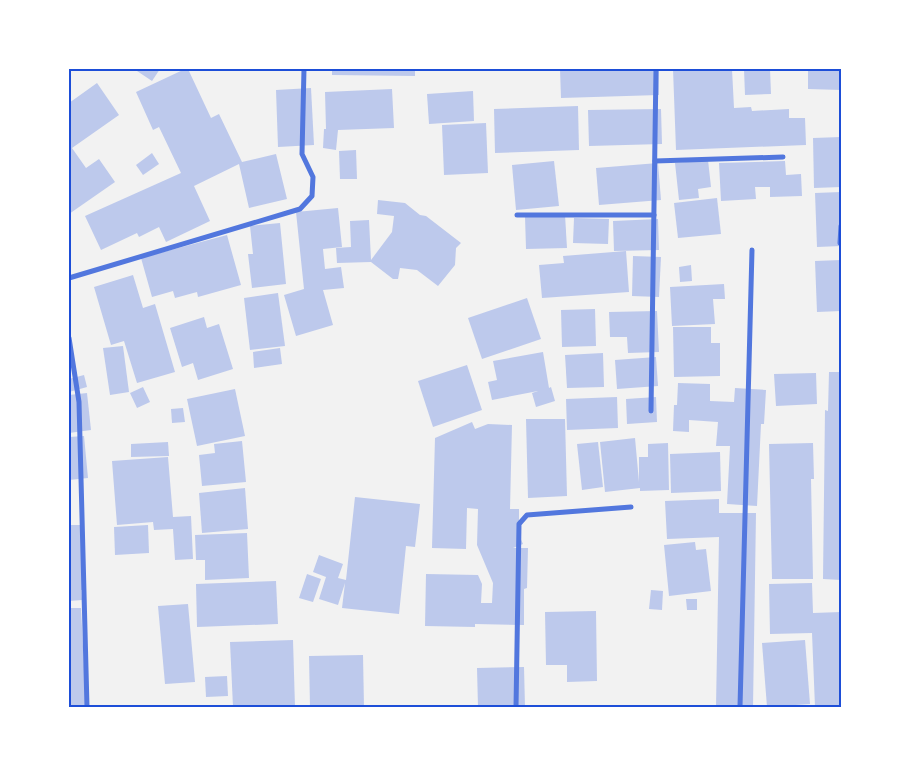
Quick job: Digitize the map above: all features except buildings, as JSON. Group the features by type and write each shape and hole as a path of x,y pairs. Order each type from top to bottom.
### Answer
{"street":[{"path":"69,278 300,209 312,196 313,177 302,154 304,69"},
{"path":"651,411 656,69"},
{"path":"655,161 783,157"},
{"path":"517,215 654,215"},
{"path":"840,243 841,226"},
{"path":"740,707 752,250"},
{"path":"69,338 79,402 87,707"},
{"path":"516,707 519,524 527,515 630,507"}]}
